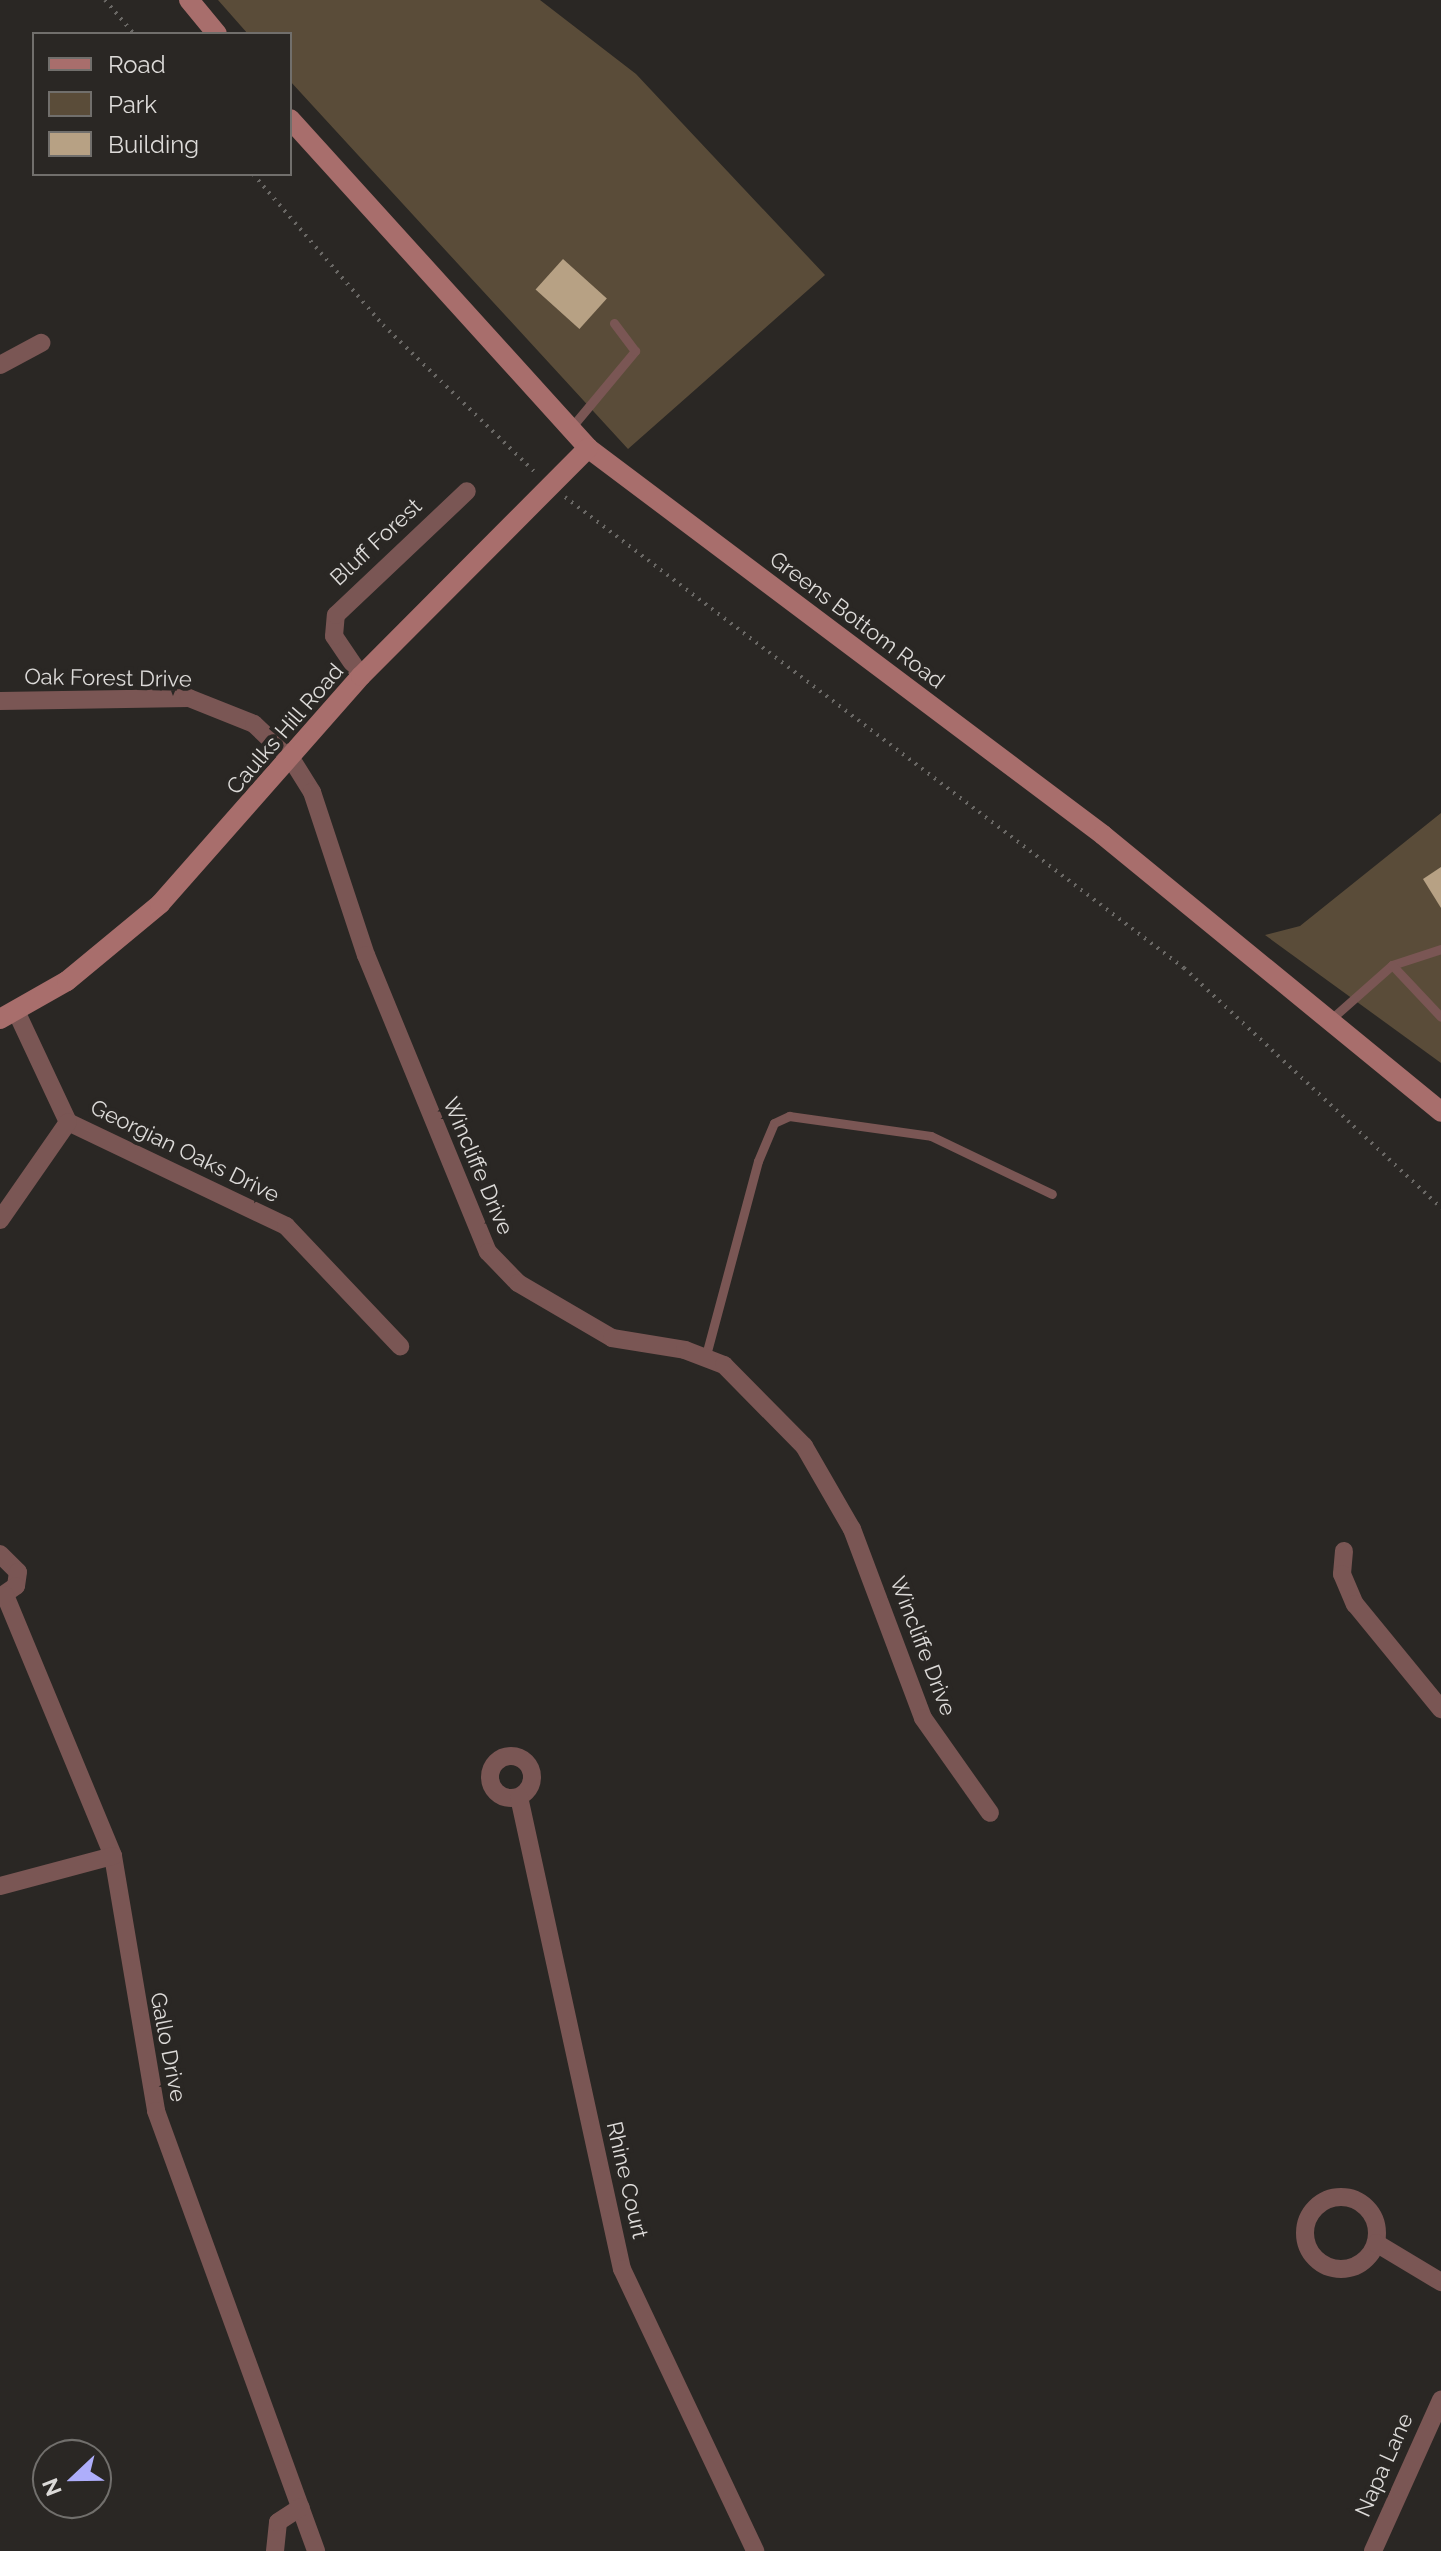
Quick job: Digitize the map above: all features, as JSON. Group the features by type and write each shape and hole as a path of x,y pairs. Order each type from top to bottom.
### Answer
{"street":[{"path":"189,0 215,32"},
{"name":"Greens Bottom Road","path":"292,121 588,448 1103,835 1441,1112"},
{"path":"0,365 41,343"},
{"name":"Caulks Hill Road","path":"8,1015 67,981 160,904 292,760 361,676 588,448"},
{"name":"Bluff Forest","path":"361,676 334,636 336,615 467,491"},
{"name":"Oak Forest Drive","path":"0,701 189,698 254,724 292,760"},
{"name":"Wincliffe Drive","path":"292,760 312,792 366,955 488,1252 518,1283 612,1338 706,1355 804,1446 838,1497 923,1718 990,1813"},
{"name":"Georgian Oaks Drive","path":"8,1015 68,1122 286,1226 400,1346"},
{"path":"0,1220 68,1122"},
{"path":"1344,1551 1342,1574 1355,1604 1441,1709"},
{"name":"Gallo Drive","path":"0,1554 18,1572 3,1596 113,1856 156,2111 316,2551"},
{"name":"Rhine Court","path":"519,1797 622,2269 755,2551"},
{"path":"0,1886 113,1856"},
{"path":"1348,2197 1375,2219 1376,2243 1363,2262 1340,2269 1318,2261 1305,2229 1315,2207 1348,2197"},
{"path":"1376,2243 1441,2282"},
{"name":"Napa Lane","path":"1373,2551 1441,2400"},
{"path":"275,2551 278,2522 301,2507"}],"lane":[{"path":"570,429 635,351 614,323"},
{"path":"1331,1019 1392,965 1441,949"},
{"path":"1392,965 1441,1017"},
{"path":"706,1355 758,1161 774,1123 789,1116 931,1136 1052,1194"}],"path":[{"path":"105,0 132,32"},
{"path":"255,176 383,325 550,486 1184,968 1441,1208"}],"green space":[{"path":"218,0 540,0 636,74 825,275 628,449 292,83 292,32 246,32"},
{"path":"1441,813 1441,1063 1265,935 1300,926"}],"building":[{"path":"563,259 607,298 579,329 536,289"},
{"path":"1441,867 1441,908 1423,879"}]}
